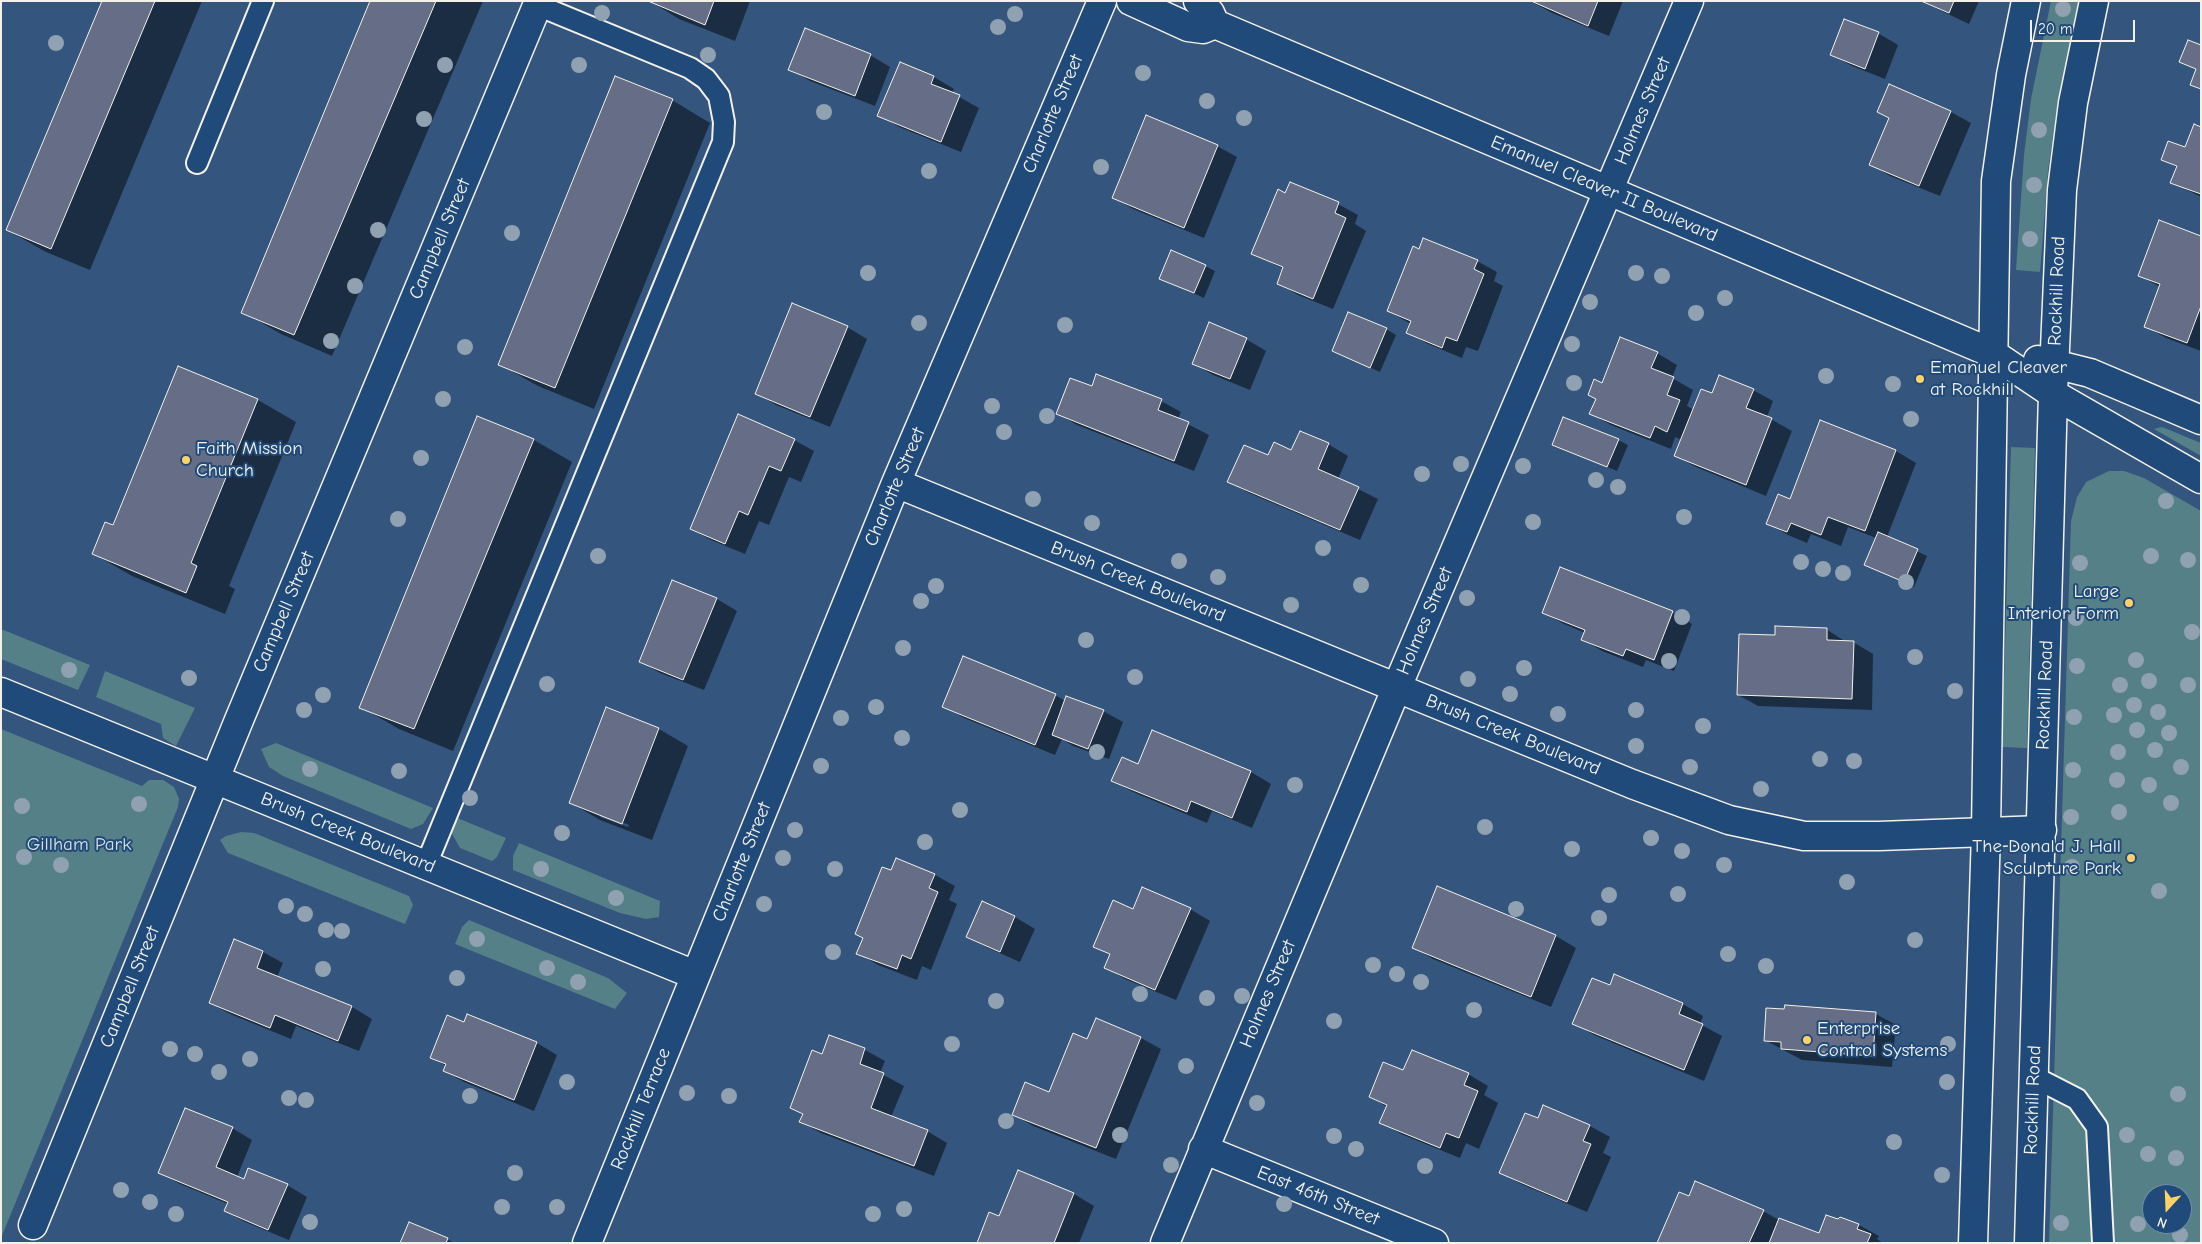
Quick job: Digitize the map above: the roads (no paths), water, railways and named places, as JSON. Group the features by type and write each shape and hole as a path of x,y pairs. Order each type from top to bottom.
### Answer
{"street":[{"name":"Charlotte Street","path":"695,975 896,483 1102,1"},
{"path":"1131,1 1188,27 1203,29 1215,24 1210,12 1198,1"},
{"name":"Holmes Street","path":"1165,1243 1397,687 1689,1"},
{"path":"1972,1243 1986,832 1996,181 2011,75 2026,1"},
{"name":"Rockhill Road","path":"2029,1243 2053,394 2062,190 2073,103 2094,1"},
{"name":"Campbell Street","path":"32,1225 215,779 538,3"},
{"name":"Emanuel Cleaver II Boulevard","path":"1215,24 1992,353 2053,394 2201,479"},
{"name":"Emanuel Cleaver II Boulevard","path":"1992,353 2055,363 2090,373 2201,420"},
{"name":"Brush Creek Boulevard","path":"896,483 1632,784 1729,820 1804,836 2042,830"},
{"name":"Brush Creek Boulevard","path":"1,692 695,975"},
{"name":"Rockhill Terrace","path":"587,1243 695,975"},
{"name":"East 46th Street","path":"1203,1149 1434,1243"}],"lane":[{"path":"197,163 263,1"},
{"path":"426,865 723,142 724,122 719,96 706,78 690,68 538,3"},
{"path":"2034,1077 2077,1099 2097,1127 2104,1243"}],"place":[{"name":"Emanuel Cleaver at Rockhill","path":"1920,379"},
{"name":"Faith Mission Church","path":"186,460"},
{"name":"Large Interior Form","path":"2129,603"},
{"name":"The Donald J. Hall Sculpture Park","path":"2131,858"},
{"name":"Enterprise Control Systems","path":"1807,1040"}],"park label":[{"name":"Gillham Park","path":"79,845"}]}
